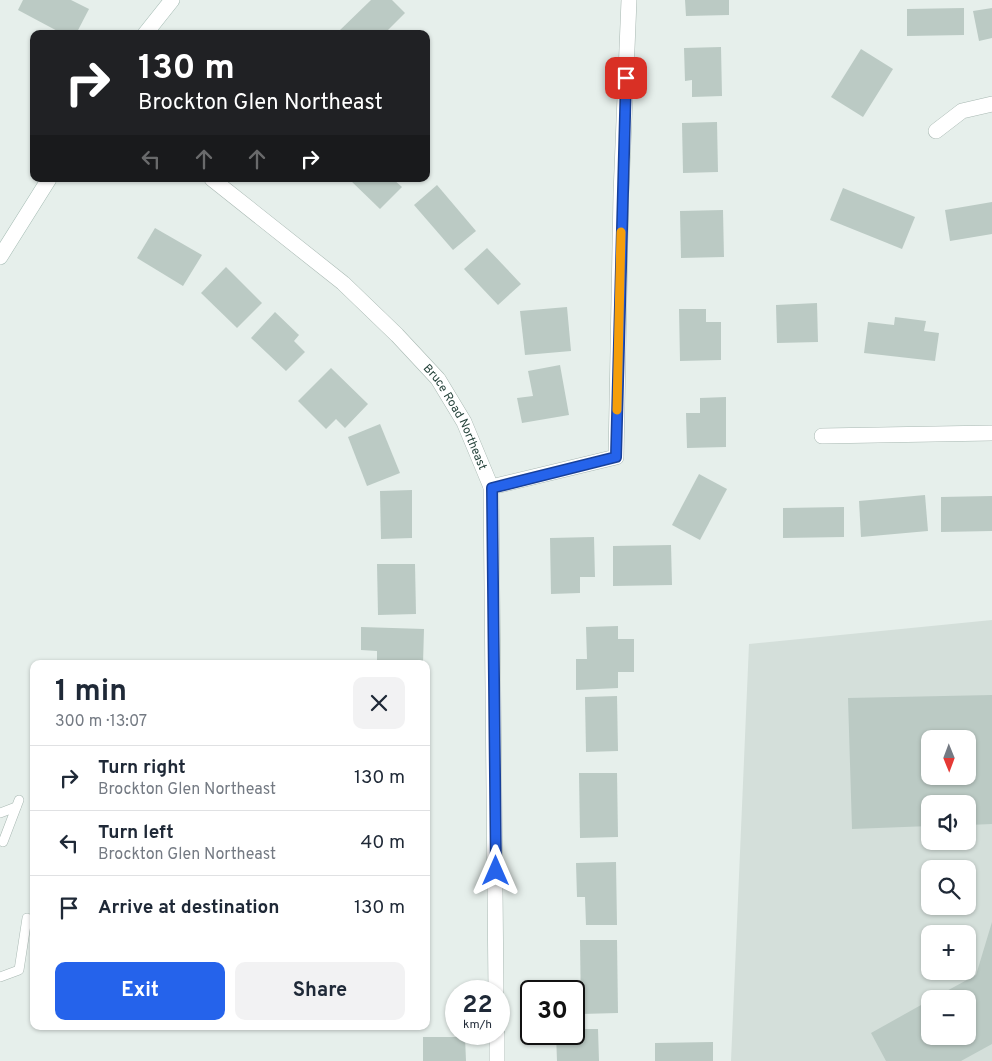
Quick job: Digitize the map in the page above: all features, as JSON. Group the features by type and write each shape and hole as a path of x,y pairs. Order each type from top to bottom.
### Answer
{"street":[{"path":"148,30 172,0"},
{"path":"492,488 616,457 621,194 629,0"},
{"path":"936,131 962,111 992,104"},
{"path":"0,257 47,182"},
{"name":"Bruce Road Northeast","path":"216,182 343,283 438,378 464,422 492,488 496,980"},
{"path":"822,436 992,433"},
{"path":"497,1045 497,1061"}],"lane":[{"path":"0,813 17,804 3,842"},
{"path":"0,977 19,970 27,918"}],"shaded area":[{"path":"992,620 992,1061 731,1061 749,644"}],"building":[{"path":"23,0 71,0 89,9 78,30 56,30 18,10"},
{"path":"371,0 392,0 405,13 388,30 340,30"},
{"path":"685,0 729,0 729,15 686,16"},
{"path":"964,8 964,35 907,36 907,9"},
{"path":"992,8 992,38 979,41 973,11"},
{"path":"721,47 722,96 692,97 692,80 685,81 684,48"},
{"path":"861,49 893,69 863,117 831,97"},
{"path":"717,122 718,172 683,173 682,123"},
{"path":"352,182 396,182 402,187 380,209"},
{"path":"437,185 476,231 453,250 414,205"},
{"path":"843,188 915,217 902,249 830,220"},
{"path":"992,202 992,234 950,241 945,210"},
{"path":"723,210 724,257 681,258 680,211"},
{"path":"155,228 202,255 183,286 137,258"},
{"path":"487,248 521,284 498,305 464,269"},
{"path":"226,267 262,303 237,328 201,293"},
{"path":"817,303 818,342 777,343 776,305"},
{"path":"567,307 571,351 525,355 520,311"},
{"path":"679,309 706,309 706,322 721,322 721,360 680,361"},
{"path":"275,312 299,335 294,341 305,352 286,371 251,338"},
{"path":"895,317 926,321 924,331 939,333 935,361 864,353 868,322 894,325"},
{"path":"560,365 569,415 522,423 517,398 533,396 528,371"},
{"path":"331,368 368,404 345,428 336,419 326,429 298,401"},
{"path":"726,397 726,447 687,448 686,413 700,413 700,398"},
{"path":"380,424 400,473 367,486 348,437"},
{"path":"699,474 727,489 700,540 672,525"},
{"path":"412,490 412,538 381,539 380,491"},
{"path":"925,495 928,531 861,537 859,501"},
{"path":"992,496 992,531 941,532 941,497"},
{"path":"844,507 844,537 783,538 783,508"},
{"path":"594,537 595,577 580,577 580,593 551,594 550,538"},
{"path":"671,545 672,585 613,586 613,546"},
{"path":"377,564 415,564 416,614 378,615"},
{"path":"618,626 618,639 634,639 634,672 618,672 618,688 576,690 576,659 587,659 586,627"},
{"path":"361,627 424,629 423,660 377,660 377,651 361,650"},
{"path":"992,695 992,824 976,825 976,795 921,795 921,826 852,829 848,698"},
{"path":"617,696 618,751 586,752 585,697"},
{"path":"579,773 617,773 618,837 580,838"},
{"path":"616,862 617,925 586,925 585,897 577,897 576,863"},
{"path":"992,922 992,1044 961,1061 886,1061 871,1033 921,1005 921,1045 976,1045 976,990 948,990 967,980 976,980"},
{"path":"580,940 617,940 618,1013 585,1014 585,980 581,980"},
{"path":"585,1029 598,1029 599,1061 557,1061 556,1045 585,1045"},
{"path":"423,1037 445,1037 445,1045 465,1045 466,1061 423,1061"},
{"path":"713,1042 713,1061 655,1061 655,1043"}],"slow traffic":[{"path":"617,410 621,232"}],"route":[{"path":"496,871 492,488 616,457 621,194 626,78"}]}
